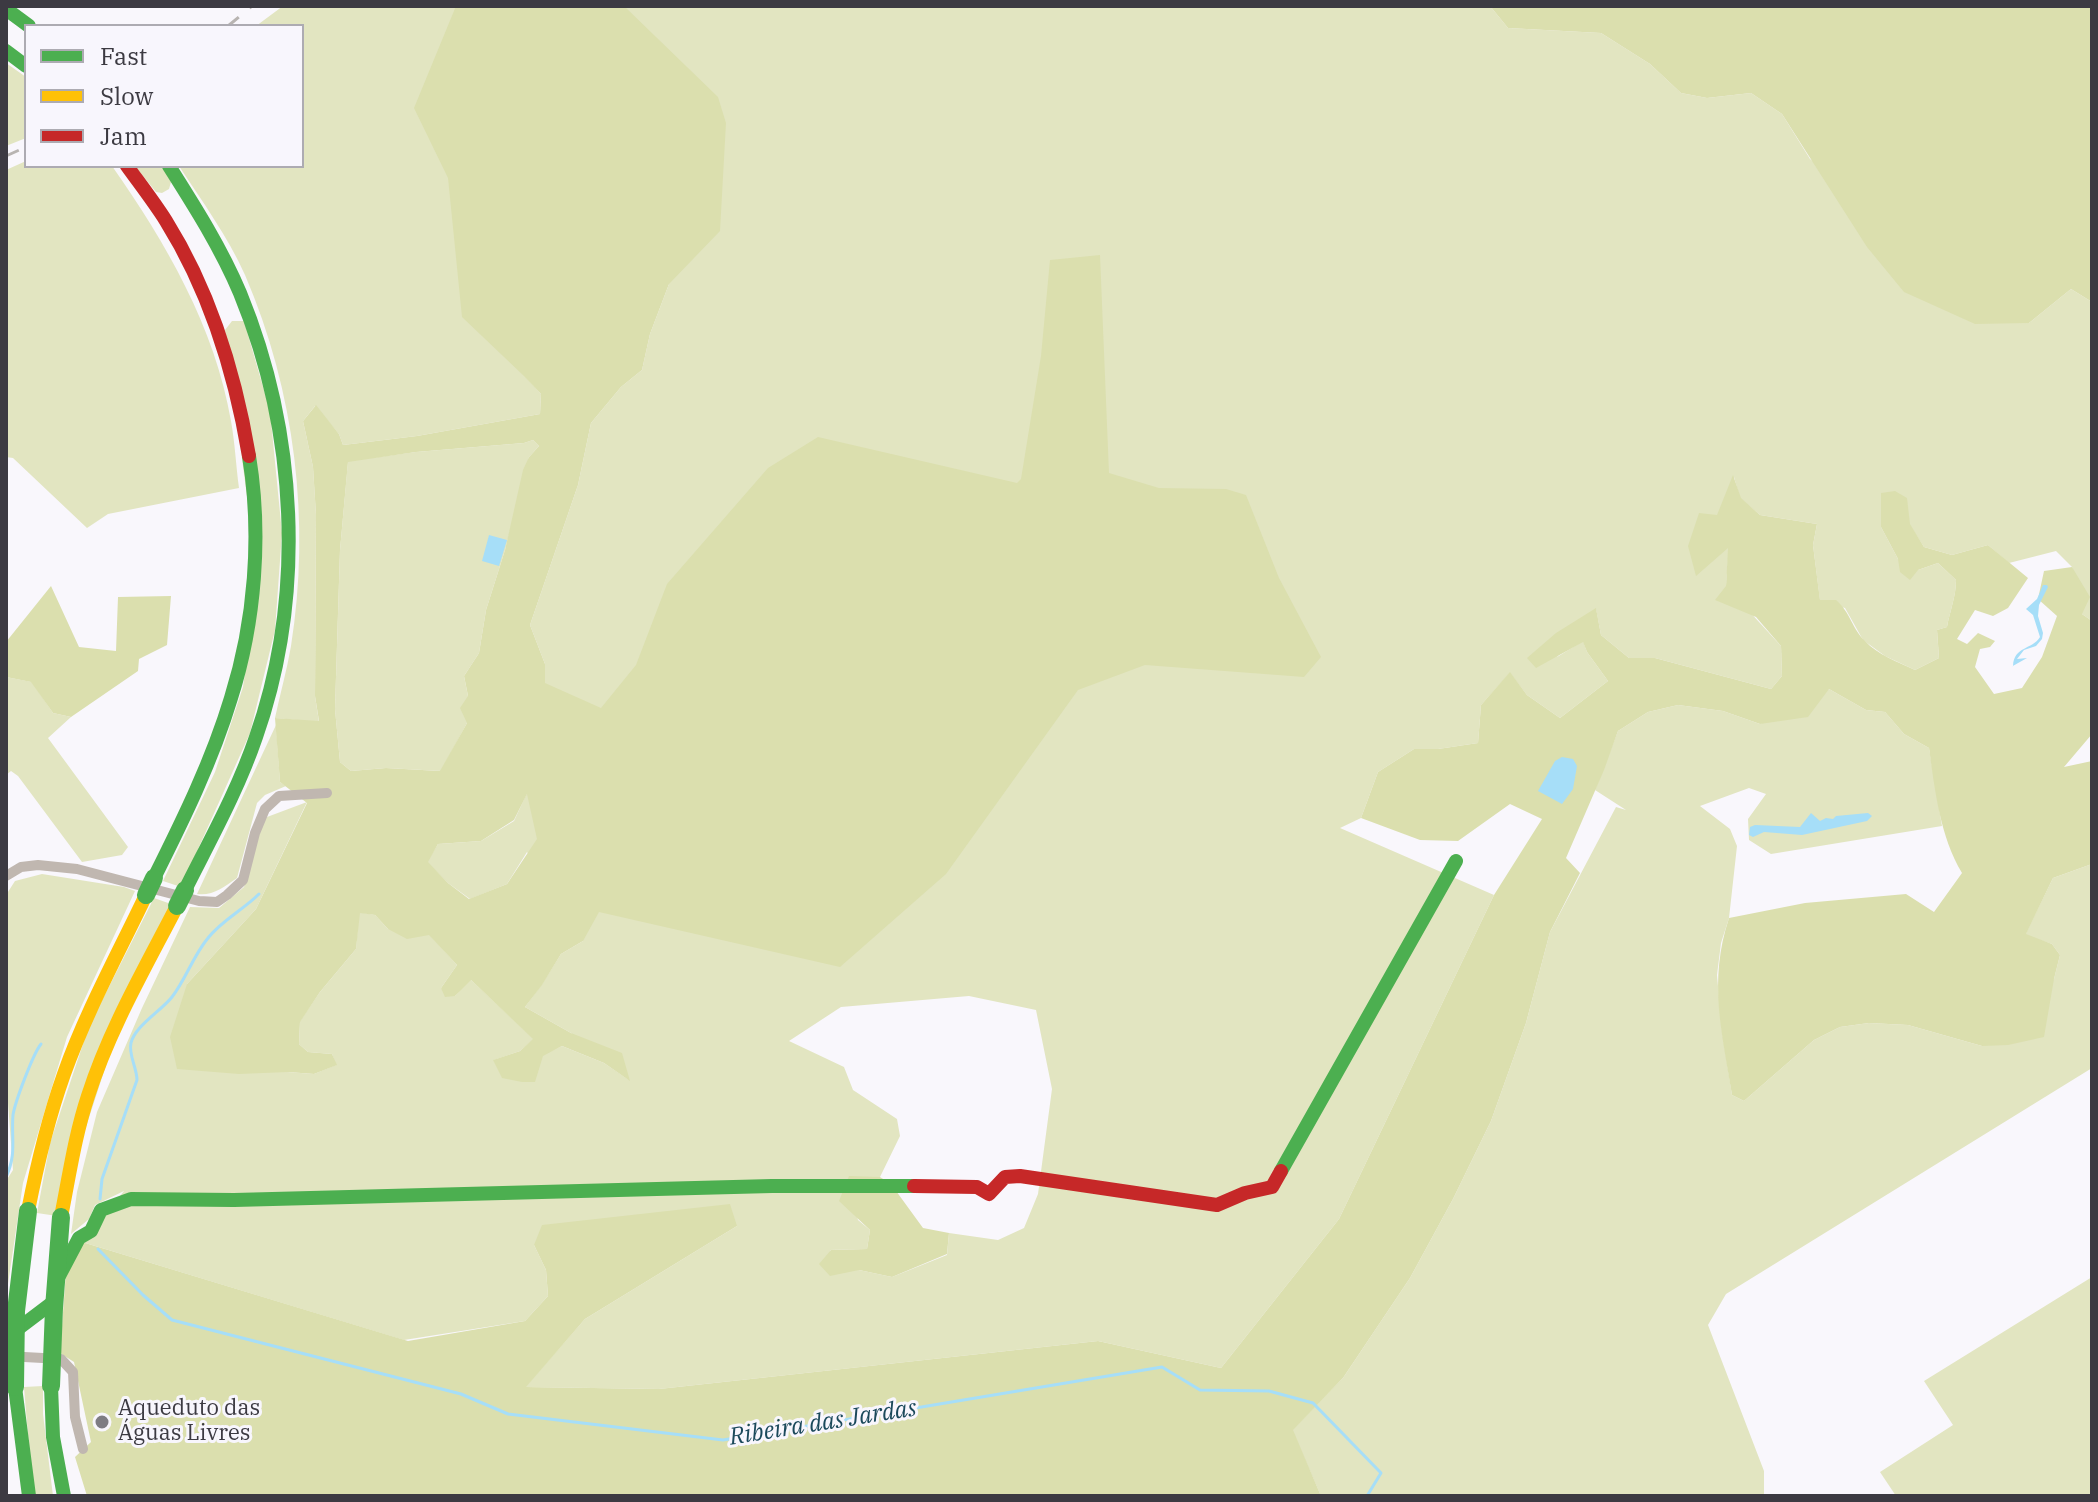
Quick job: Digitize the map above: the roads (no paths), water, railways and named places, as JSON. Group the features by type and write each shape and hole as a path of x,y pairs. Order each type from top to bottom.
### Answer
{"main road":[{"path":"6,51 24,64"},
{"path":"20,1496 12,1415 16,1311 38,1157 64,1073 84,1025 196,794 232,696 254,574 252,477 245,418 234,373 197,277 174,233 128,168"},
{"path":"64,1496 53,1437 51,1386 61,1217 73,1153 90,1092 130,995 244,769 264,714 288,590 285,463 271,384 260,344 225,256 170,168"},
{"path":"6,1341 52,1303 60,1273 79,1238 91,1231 101,1210 131,1199 234,1200 866,1185 977,1187 989,1194 1005,1177 1020,1176 1217,1205 1245,1193 1272,1187 1456,861"},
{"path":"15,1391 29,1496"}],"street":[{"path":"6,876 21,867 38,865 77,869 199,901 217,902 243,880 255,833 265,809 279,796 327,793"},
{"path":"6,1356 61,1359 73,1372 75,1417 83,1449"}],"water":[{"path":"489,535 507,540 499,566 482,561"},
{"path":"2043,585 2047,585 2039,605 2042,639 2036,646 2024,650 2017,659 2027,658 2013,666 2020,651 2040,637 2033,615 2026,609 2037,599"},
{"path":"1562,757 1573,759 1577,766 1573,789 1562,804 1538,791 1555,761"},
{"path":"1811,813 1820,821 1836,816 1868,813 1872,816 1867,821 1802,835 1764,832 1753,837 1749,835 1750,827 1755,825 1800,827"}],"waterway":[{"path":"100,1199 102,1179 137,1080 131,1052 133,1037 172,997 198,952 214,932 259,894"},
{"path":"6,1177 13,1153 14,1109 41,1044"},
{"name":"Ribeira das Jardas","path":"98,1249 172,1320 461,1394 508,1414 723,1440 1162,1367 1200,1390 1269,1391 1313,1403 1381,1473 1367,1496"}],"railway":[{"path":"230,24 252,6"},
{"path":"6,156 24,148"}],"place":[{"name":"Aqueduto das Águas Livres","path":"102,1422"}]}
